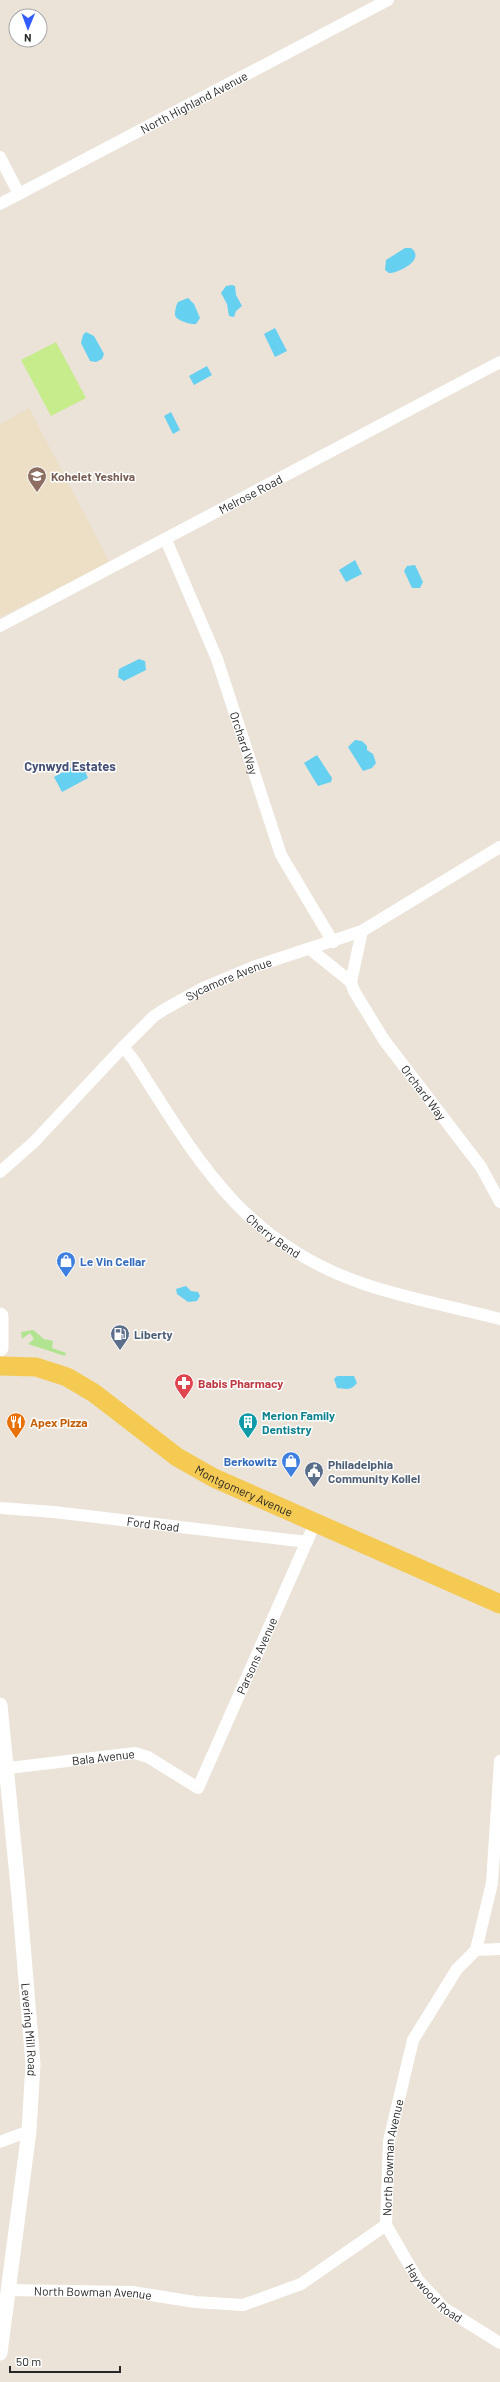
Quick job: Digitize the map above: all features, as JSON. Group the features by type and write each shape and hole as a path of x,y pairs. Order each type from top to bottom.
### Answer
{"main road":[{"path":"0,1316 0,1348"},
{"name":"Montgomery Avenue","path":"0,1366 36,1367 67,1378 94,1393 197,1469 315,1523 500,1604"}],"street":[{"name":"North Highland Avenue","path":"0,204 388,0"},
{"path":"0,157 19,194"},
{"name":"Melrose Road","path":"0,626 166,540 500,362"},
{"name":"Orchard Way","path":"166,540 217,659 281,855 333,942"},
{"name":"Sycamore Avenue","path":"0,1172 34,1142 154,1016 203,988 253,967 333,942 362,931 500,847"},
{"path":"351,982 362,931"},
{"name":"Orchard Way","path":"310,949 351,982 354,991 384,1040 481,1168 500,1202"},
{"name":"Cherry Bend","path":"123,1047 208,1173 230,1200 267,1234 319,1265 366,1285 500,1319"},
{"name":"Ford Road","path":"0,1508 54,1512 306,1542"},
{"name":"Parsons Avenue","path":"198,1788 315,1523"},
{"name":"Levering Mill Road","path":"0,1705 3,1768 33,2064 29,2131 0,2353"},
{"name":"Bala Avenue","path":"3,1768 135,1754 148,1757 198,1788"},
{"path":"500,1761 492,1883 476,1950 500,1949"},
{"name":"North Bowman Avenue","path":"8,2290 132,2292 195,2302 243,2305 302,2284 386,2225 389,2141 413,2040 458,1969 476,1950"},
{"path":"0,2142 29,2131"},
{"name":"Haywood Road","path":"386,2225 418,2280 444,2308 500,2343"}],"shaded area":[{"name":"Kohelet Yeshiva","path":"29,408 110,563 0,617 0,424"}],"green space":[{"path":"56,342 86,398 51,416 21,360"},
{"path":"33,1330 44,1339 53,1341 52,1348 66,1353 65,1356 28,1344 34,1339 30,1333 22,1339 21,1332"}],"water":[{"path":"405,248 411,248 415,252 413,261 399,271 389,273 385,270 386,260"},
{"path":"226,286 235,286 236,295 242,306 236,311 234,317 229,316 227,304 221,293"},
{"path":"188,298 194,304 200,318 196,324 183,322 175,316 175,310 178,302"},
{"path":"275,328 287,351 275,357 264,334"},
{"path":"86,332 94,336 104,354 102,359 96,362 90,361 81,343 83,335"},
{"path":"207,366 212,375 194,385 189,376"},
{"path":"171,412 180,430 173,434 164,416"},
{"path":"355,560 362,574 346,582 339,570"},
{"path":"415,565 423,582 420,588 412,588 404,571 407,566"},
{"path":"139,659 145,661 146,670 124,681 118,677 119,669"},
{"path":"355,740 362,741 367,746 367,750 373,754 376,763 372,768 363,771 348,747"},
{"path":"317,755 332,778 331,782 318,786 304,763"},
{"path":"81,762 88,778 62,792 54,777"},
{"path":"186,1286 191,1291 198,1292 200,1296 197,1301 188,1302 177,1294 176,1289"},
{"path":"337,1376 354,1376 357,1383 350,1389 337,1388 334,1379"}],"place":[{"name":"Kohelet Yeshiva","path":"37,493"},
{"name":"Le Vin Cellar","path":"66,1278"},
{"name":"Liberty","path":"120,1351"},
{"name":"Babis Pharmacy","path":"184,1400"},
{"name":"Apex Pizza","path":"16,1439"},
{"name":"Merion Family Dentistry","path":"248,1439"},
{"name":"Berkowitz","path":"291,1478"},
{"name":"Philadelphia Community Kollel","path":"314,1488"}],"district":[{"name":"Cynwyd Estates","path":"70,766"}]}
